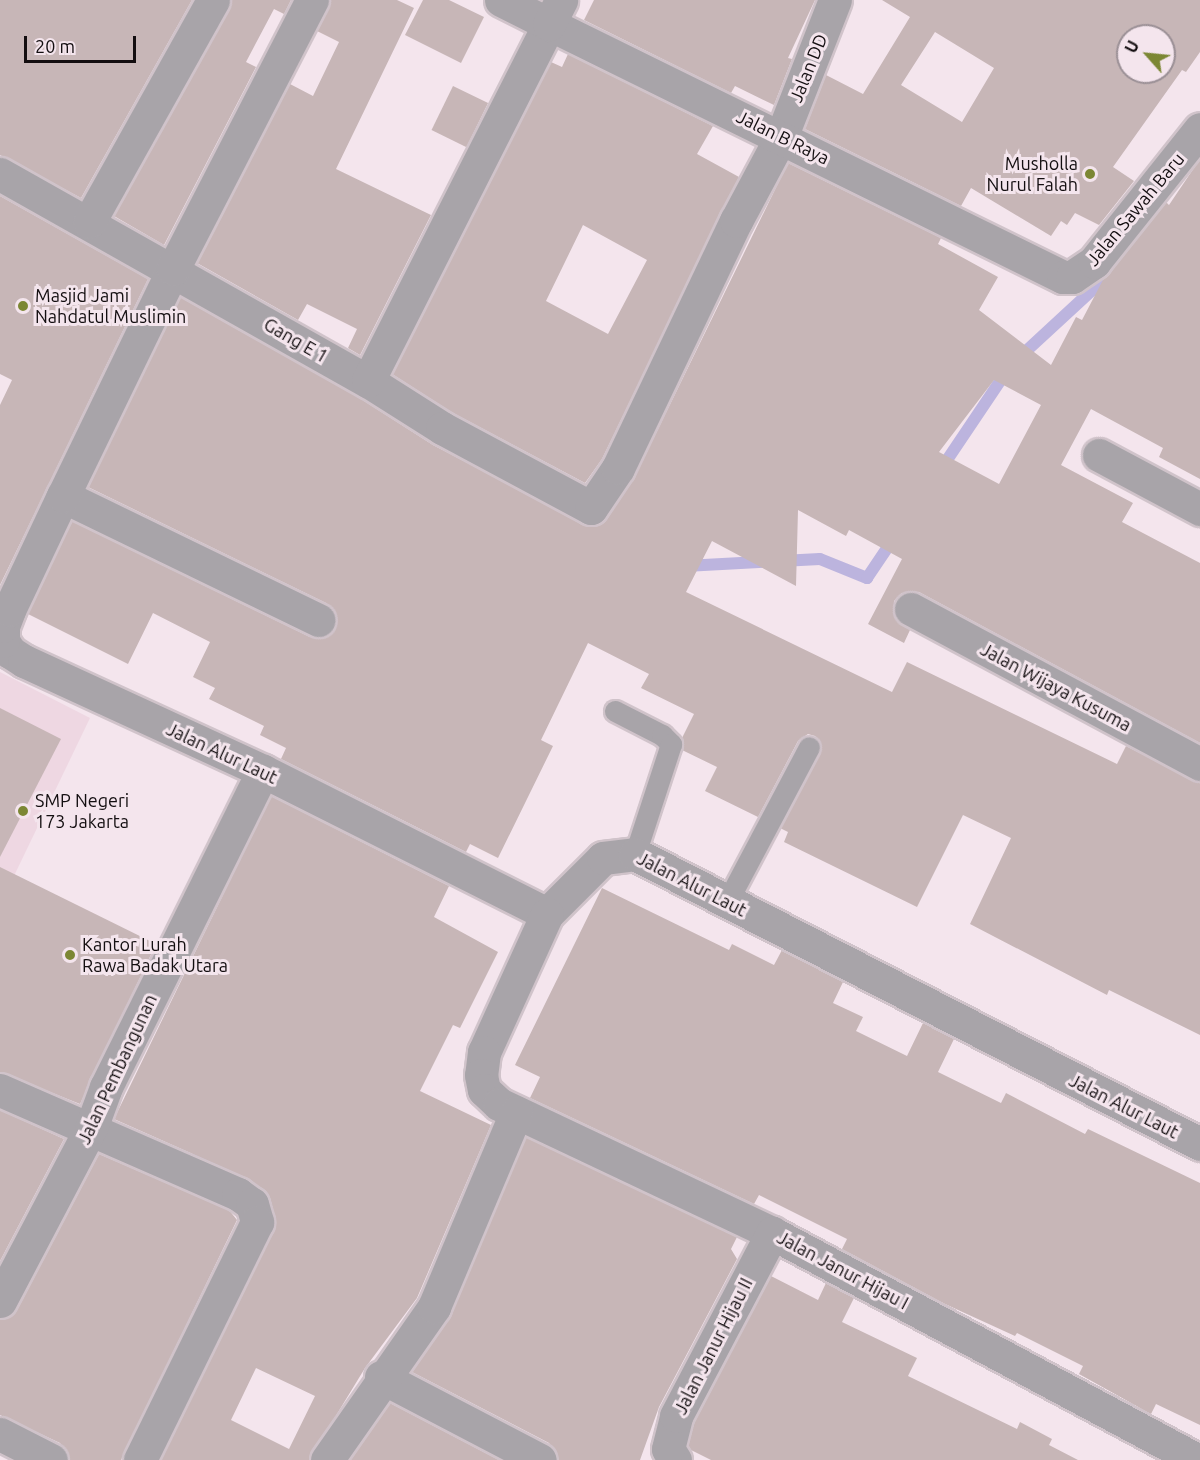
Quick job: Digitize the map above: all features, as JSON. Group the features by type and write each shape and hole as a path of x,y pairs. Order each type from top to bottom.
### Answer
{"street":[{"path":"89,222 213,0"},
{"path":"2,641 3,626 9,610 63,496 173,269 312,0"},
{"name":"Jalan B Raya","path":"501,0 555,12 782,135 1063,277"},
{"name":"Jalan DD","path":"591,508 618,468 736,221 782,135 835,0"},
{"path":"368,381 555,12"},
{"name":"Jalan Sawah Baru","path":"1063,277 1072,277 1094,262 1200,129"},
{"name":"Gang E 1","path":"0,174 173,269 368,381 442,428 591,508"},
{"path":"1099,455 1200,509"},
{"path":"63,496 318,620"},
{"name":"Jalan Wijaya Kusuma","path":"911,609 1200,764"},
{"name":"Jalan Alur Laut","path":"2,641 10,652 34,666 263,771 547,914 603,858 634,854 1200,1144"},
{"name":"Jalan Pembangunan","path":"0,1301 97,1110 263,771"},
{"name":"Jalan Janur Hijau I","path":"547,914 484,1052 481,1075 484,1090 516,1113 772,1233 1197,1460"},
{"path":"0,1090 97,1110 252,1204 257,1222 140,1460"},
{"path":"327,1460 381,1377 400,1360 434,1307 516,1113"},
{"name":"Jalan Janur Hijau II","path":"673,1459 668,1449 676,1416 772,1233"},
{"path":"381,1377 540,1460"},
{"path":"0,1434 51,1460"}],"lane":[{"path":"615,711 662,735 671,744 634,854"},
{"path":"727,902 809,747"}],"shaded area":[{"name":"SMP Negeri 173 Jakarta","path":"0,672 90,718 0,905"}],"building":[{"path":"0,0 192,0 81,198 0,155"},
{"path":"232,0 291,0 284,14 274,9 246,62 256,67 164,245 114,216"},
{"path":"331,0 397,0 414,8 336,169 431,215 360,355 348,348 357,329 307,304 298,320 197,263 290,84 313,96 339,42 317,31"},
{"path":"423,0 449,0 484,17 461,63 405,35"},
{"path":"594,0 815,0 788,58 792,59 774,105 735,86 731,93 584,20"},
{"path":"882,0 1200,0 1200,52 1186,72 1182,70 1176,78 1176,24 1116,24 1116,84 1172,84 1113,167 1134,181 1099,225 1075,213 1067,225 1061,221 1051,236 971,188 961,206 805,129 826,75 863,94 910,17","holes":["935,32 994,68 962,122 901,85"]},
{"path":"568,54 713,126 697,154 739,177 602,459 585,483 451,412 392,374 551,62 562,67","holes":["583,225 647,260 608,334 546,301"]},
{"path":"453,86 488,103 467,147 432,130"},
{"path":"1200,159 1200,479 1159,457 1163,448 1091,409 1061,465 1133,503 1122,522 1200,563 1200,743 919,592 902,593 894,601 895,618 910,630 904,643 868,624 902,559 849,530 846,536 798,510 796,586 712,541 686,592 892,692 907,662 1117,764 1126,746 1200,783 1200,1035 1109,990 1107,995 970,924 1011,838 963,815 917,907 784,842 788,832 780,828 820,752 820,741 815,736 808,734 798,741 758,817 705,791 717,767 682,750 682,738 694,714 641,688 649,674 588,643 541,740 553,746 498,858 470,844 466,852 281,759 286,748 260,735 264,726 209,699 215,688 193,677 210,642 153,613 128,664 28,614 72,521 310,637 328,636 335,628 334,610 326,603 88,487 180,297 358,397 433,445 591,527 606,519 635,476 788,163 941,238 938,244 998,277 979,310 1051,365 1076,317 1082,320 1104,278 1166,202 1169,205","holes":["994,380 1041,405 999,484 939,452"]},
{"path":"0,196 148,279 0,585 0,405 12,380 0,374"},
{"path":"0,708 61,739 0,857"},
{"path":"271,796 449,886 434,917 498,952 460,1028 453,1025 420,1091 491,1125 417,1298 365,1368 309,1460 161,1460 274,1230 275,1217 270,1198 249,1179 114,1119","holes":["256,1368 315,1396 289,1449 231,1420"]},
{"path":"0,867 156,944 80,1104 0,1072"},
{"path":"602,888 729,950 732,944 774,965 782,950 843,982 833,1003 863,1017 856,1031 907,1056 923,1023 954,1039 938,1072 1001,1103 1006,1093 1085,1134 1088,1129 1200,1183 1200,1425 1156,1404 1151,1414 1079,1374 1083,1366 1017,1333 1015,1336 945,1304 842,1249 847,1239 759,1195 754,1204 530,1098 540,1077 515,1065"},
{"path":"0,1110 64,1139 0,1261"},
{"path":"526,1137 737,1237 731,1249 737,1259 659,1407 640,1460 559,1460 549,1443 412,1372 451,1314"},
{"path":"99,1154 229,1210 237,1220 121,1460 70,1460 60,1443 0,1415 0,1320 17,1310"},
{"path":"771,1276 818,1300 826,1283 854,1298 842,1322 917,1358 908,1376 1017,1429 1020,1422 1052,1439 1049,1445 1078,1460 711,1460 691,1450 688,1446 694,1423"},
{"path":"390,1403 499,1460 350,1460"}],"waterway":[{"path":"941,469 1011,365 1113,271"},
{"path":"685,566 820,559 867,578 894,538"},
{"path":"198,1156 254,1183 259,1171"}],"place":[{"name":"Musholla Nurul Falah","path":"1090,174"},
{"name":"Masjid Jami Nahdatul Muslimin","path":"23,306"},
{"name":"SMP Negeri 173 Jakarta","path":"23,811"},
{"name":"Kantor Lurah Rawa Badak Utara","path":"70,955"}]}
